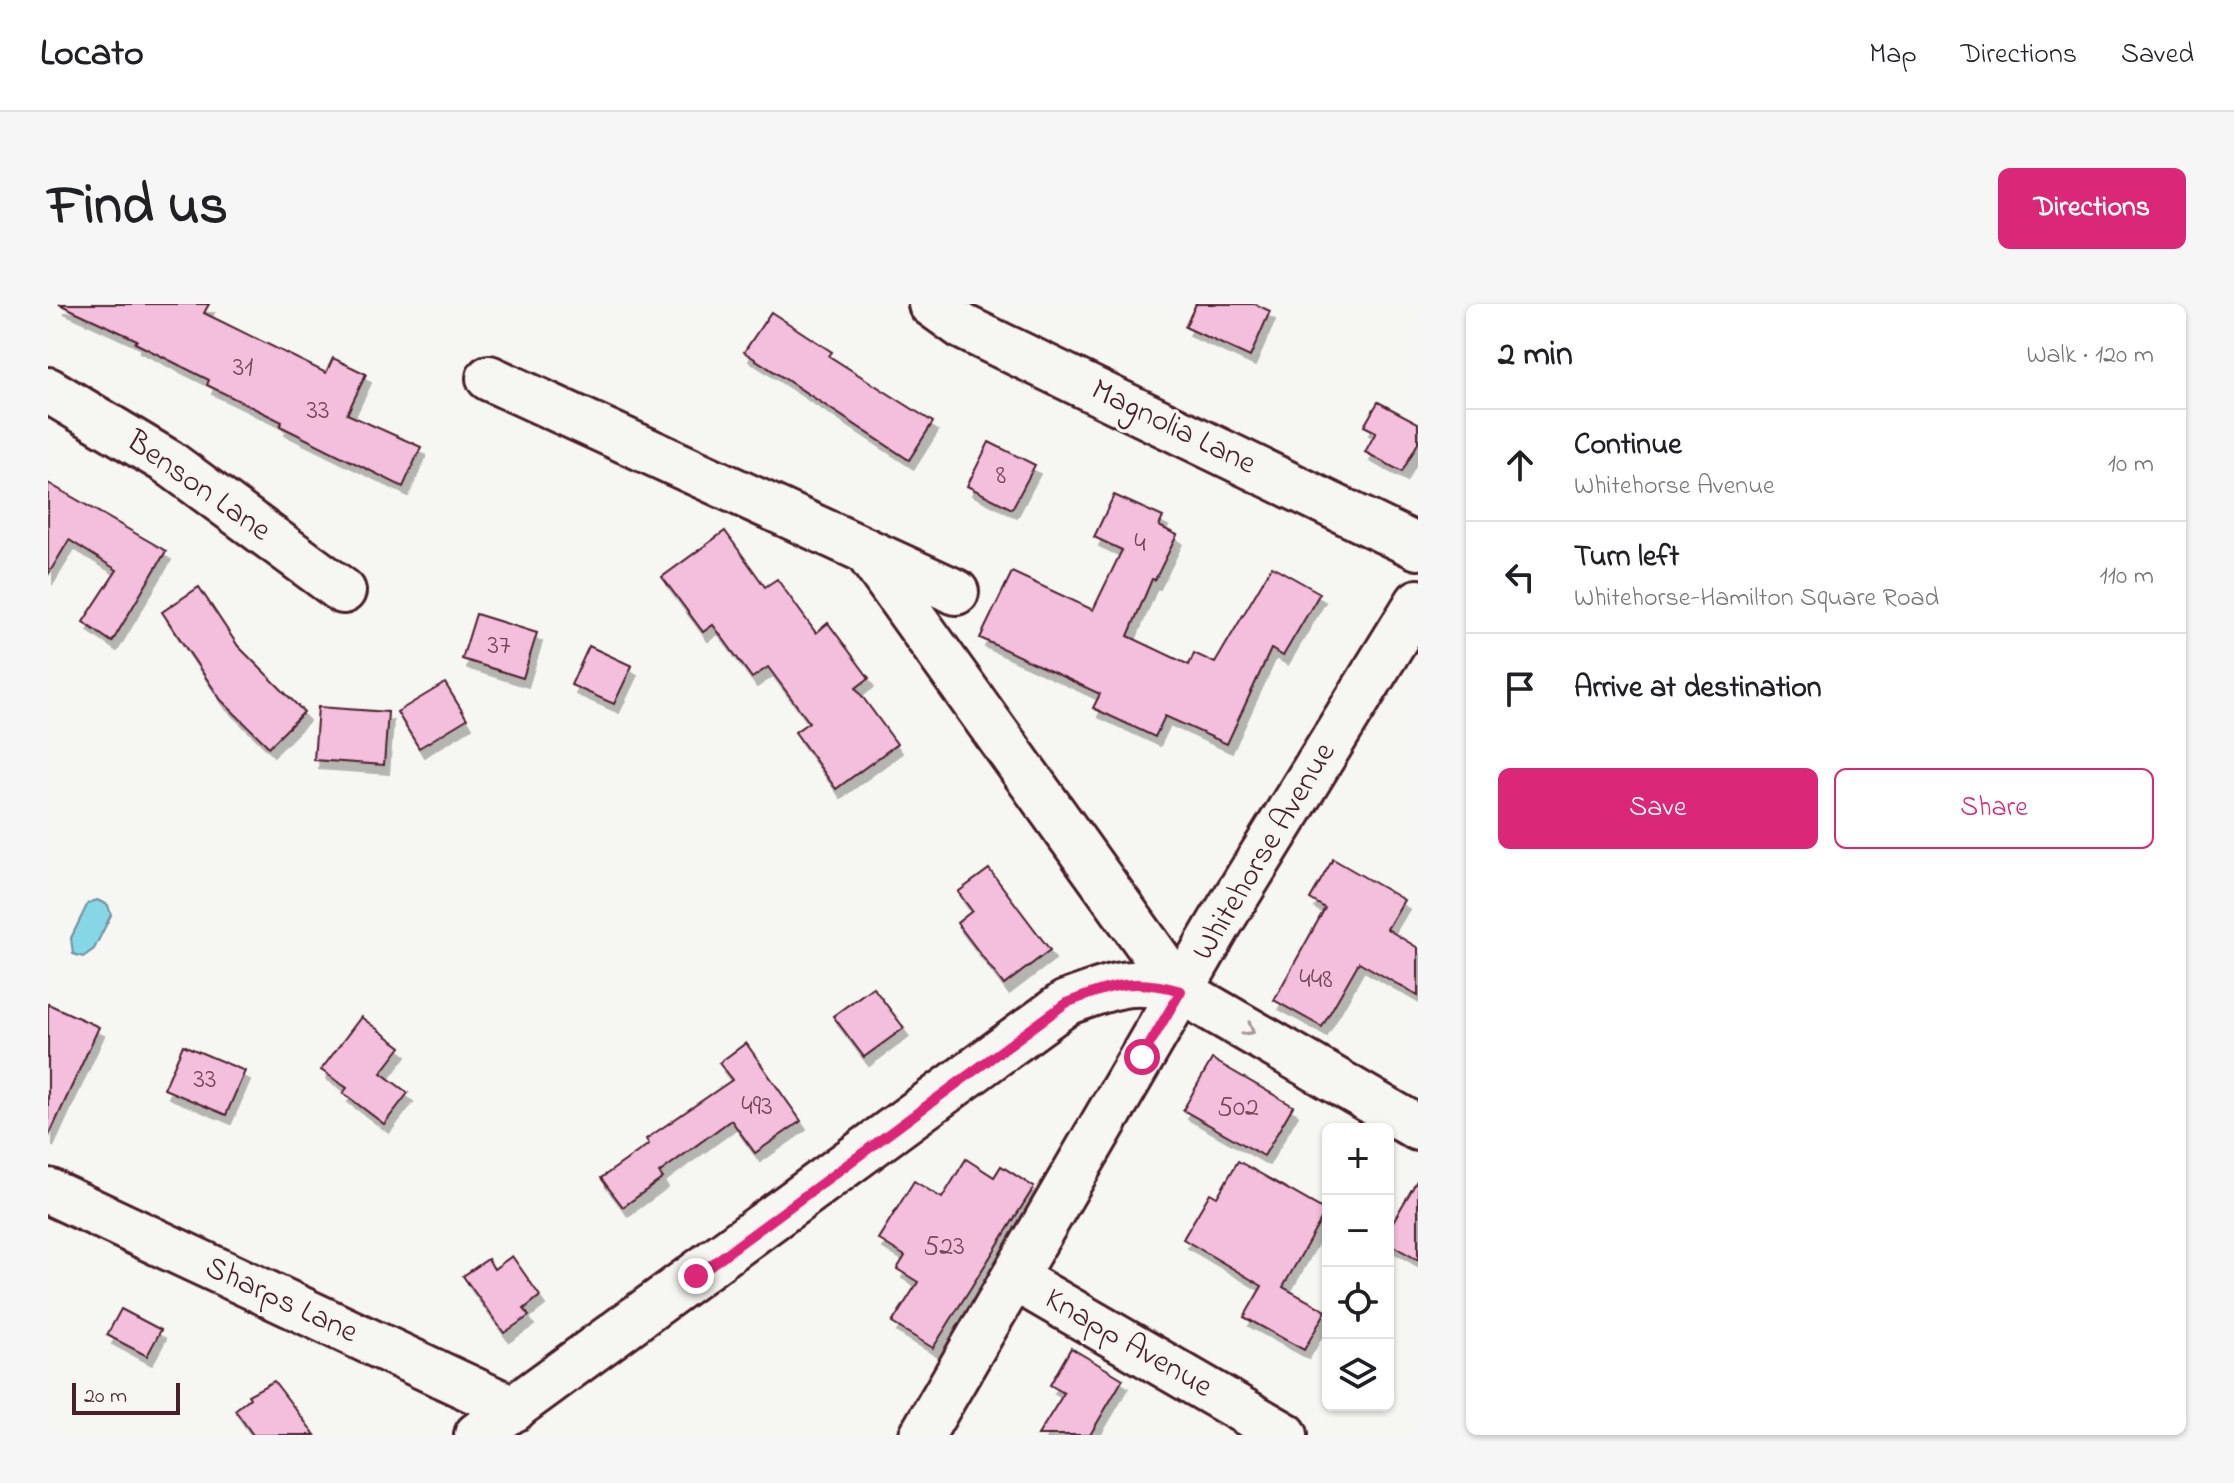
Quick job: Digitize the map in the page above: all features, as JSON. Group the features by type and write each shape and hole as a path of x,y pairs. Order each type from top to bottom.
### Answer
{"street":[{"name":"Magnolia Lane","path":"931,304 963,327 1418,547"},
{"path":"489,378 956,592"},
{"name":"Benson Lane","path":"48,390 157,455 343,591"},
{"path":"866,551 1181,991"},
{"name":"Whitehorse Avenue","path":"922,1435 1181,991 1418,602"},
{"path":"477,1435 1066,1003 1107,988 1148,981 1181,991 1418,1128"},
{"name":"Sharps Lane","path":"48,1191 514,1409"},
{"name":"Knapp Avenue","path":"1014,1278 1285,1435"}],"water":[{"path":"97,900 108,905 111,915 94,949 83,957 73,954 71,938 88,903"}],"building":[{"path":"59,304 209,304 204,313 326,373 333,358 366,374 347,414 421,447 403,487 280,426 282,422 207,385 209,380 135,343 137,340"},
{"path":"1196,304 1255,304 1270,311 1250,357 1185,327"},
{"path":"771,312 832,352 829,356 933,422 909,460 744,352"},
{"path":"1378,402 1418,423 1418,443 1402,472 1365,452 1376,432 1364,426"},
{"path":"989,442 1035,465 1012,509 967,486"},
{"path":"48,483 166,551 112,642 83,622 117,570 69,540 48,575"},
{"path":"1114,495 1163,517 1159,526 1177,535 1155,580 1152,579 1128,636 1189,665 1194,653 1215,663 1272,566 1320,593 1283,656 1271,649 1227,744 1165,716 1155,737 1093,708 1100,694 980,638 1012,572 1093,610 1122,550 1094,537"},
{"path":"725,531 765,587 777,579 816,633 828,623 869,678 856,688 897,744 836,789 795,732 809,722 768,667 752,678 713,625 703,632 662,577"},
{"path":"199,587 238,646 304,712 269,747 221,700 162,612"},
{"path":"476,614 537,633 523,678 462,659"},
{"path":"589,646 632,666 614,704 571,685"},
{"path":"445,683 467,719 419,748 397,712"},
{"path":"318,707 388,712 384,765 314,760"},
{"path":"1333,859 1404,900 1387,929 1418,948 1418,996 1359,962 1322,1027 1274,1000 1325,908 1310,899"},
{"path":"989,869 1050,950 1004,985 957,923 972,911 958,892"},
{"path":"873,987 904,1028 864,1057 833,1016"},
{"path":"48,1004 99,1027 48,1138"},
{"path":"361,1017 401,1047 381,1073 408,1093 384,1124 343,1093 347,1088 321,1070"},
{"path":"746,1043 801,1121 755,1153 731,1120 659,1173 663,1178 623,1207 601,1178 649,1144 646,1139 732,1080 719,1063"},
{"path":"183,1045 245,1071 226,1115 164,1089"},
{"path":"1212,1059 1293,1106 1264,1156 1183,1110"},
{"path":"966,1159 994,1177 1001,1166 1034,1187 933,1348 892,1323 918,1282 897,1269 905,1256 878,1239 914,1181 942,1198"},
{"path":"1238,1161 1322,1209 1322,1218 1283,1287 1322,1309 1322,1318 1304,1350 1244,1317 1262,1286 1183,1239 1210,1193 1217,1197"},
{"path":"1418,1179 1418,1260 1394,1246 1394,1220"},
{"path":"512,1256 540,1296 524,1309 529,1316 504,1333 463,1276 488,1259 494,1269"},
{"path":"121,1309 161,1330 147,1356 107,1335"},
{"path":"1071,1348 1123,1379 1090,1435 1038,1435 1064,1393 1050,1385"},
{"path":"274,1381 315,1435 253,1435 235,1410 250,1398 248,1395"}],"route":[{"path":"696,1276 1066,1003 1107,988 1148,981 1181,991 1142,1057"}]}
